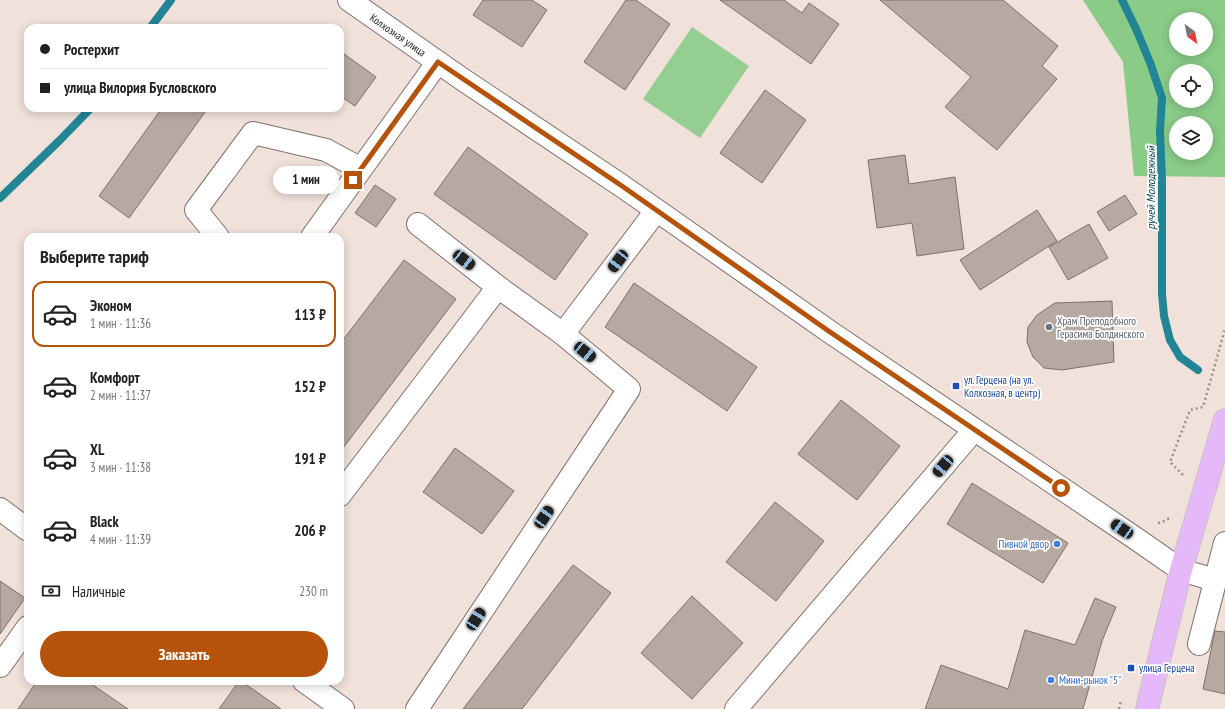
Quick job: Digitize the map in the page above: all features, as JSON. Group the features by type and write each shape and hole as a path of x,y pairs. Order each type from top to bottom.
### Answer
{"main road":[{"path":"1147,709 1181,570 1225,420"}],"street":[{"name":"Колхозная улица","path":"349,0 830,332 1181,570 1215,580"},
{"path":"315,233 438,62"},
{"path":"215,233 196,210 253,133 326,150 361,169"},
{"path":"563,334 656,211"},
{"path":"417,709 630,389 563,334 498,287 418,224"},
{"path":"344,490 498,287"},
{"path":"736,709 974,430"},
{"path":"0,509 24,527"},
{"path":"1199,644 1225,543"},
{"path":"0,666 24,633"},
{"path":"310,685 343,709"}],"path":[{"path":"1184,481 1182,474 1170,462 1190,410 1202,407 1225,330"},
{"path":"1155,523 1162,522 1171,517"}],"green space":[{"path":"1083,0 1225,0 1225,177 1134,176 1123,62"},
{"path":"692,27 749,66 700,138 643,99"}],"building":[{"path":"483,0 532,0 547,10 522,47 473,15"},
{"path":"626,0 636,0 670,24 625,90 584,62"},
{"path":"720,0 784,0 802,13 809,3 839,24 811,64"},
{"path":"880,0 1003,0 1058,46 1042,66 1057,79 997,150 945,107 971,77"},
{"path":"344,54 376,77 355,106 344,99"},
{"path":"765,90 806,120 762,183 720,153"},
{"path":"159,112 205,112 129,218 99,196"},
{"path":"468,147 588,234 555,280 434,194"},
{"path":"905,155 909,184 955,177 964,249 917,256 912,223 877,228 868,160"},
{"path":"375,185 396,199 376,227 355,213"},
{"path":"1125,195 1137,214 1109,231 1097,212"},
{"path":"1037,210 1057,241 980,290 960,260"},
{"path":"1089,224 1108,258 1068,280 1049,247"},
{"path":"404,260 456,299 344,447 344,339"},
{"path":"634,283 757,367 727,411 605,327"},
{"name":"Храм Преподобного Герасима Болдинского","path":"1112,301 1114,362 1062,370 1044,368 1033,357 1027,342 1028,327 1037,315 1055,303"},
{"path":"841,400 900,446 857,500 798,454"},
{"path":"455,448 514,491 482,534 423,492"},
{"path":"972,483 1068,543 1043,583 947,524"},
{"path":"775,502 824,541 776,601 726,562"},
{"path":"573,565 611,593 522,709 463,709"},
{"path":"0,581 24,597 24,599 0,634"},
{"path":"692,596 743,643 692,699 641,653"},
{"name":"Мини-рынок \"5\"","path":"1095,598 1116,607 1102,641 1083,709 925,709 941,665 1008,689 1025,630 1075,645"},
{"path":"1215,631 1225,632 1225,694 1203,689"},
{"path":"34,685 93,685 128,709 18,709"},
{"path":"236,685 247,685 281,709 219,709"}],"waterway":[{"path":"153,24 171,0"},
{"name":"ручей Молодежный","path":"1122,0 1151,65 1162,98 1160,131 1162,181 1162,294 1164,316 1170,340 1180,357 1198,370"},
{"path":"0,198 87,112"}],"place":[{"name":"Храм Преподобного Герасима Болдинского","path":"1049,327"},
{"name":"ул. Герцена (на ул. Колхозная, в центр)","path":"956,386"},
{"name":"Пивной двор","path":"1057,544"},
{"name":"улица Герцена","path":"1131,668"},
{"name":"Мини-рынок \"5\"","path":"1051,680"}],"route":[{"path":"353,180 438,62 622,186 830,332 1061,488"}]}
